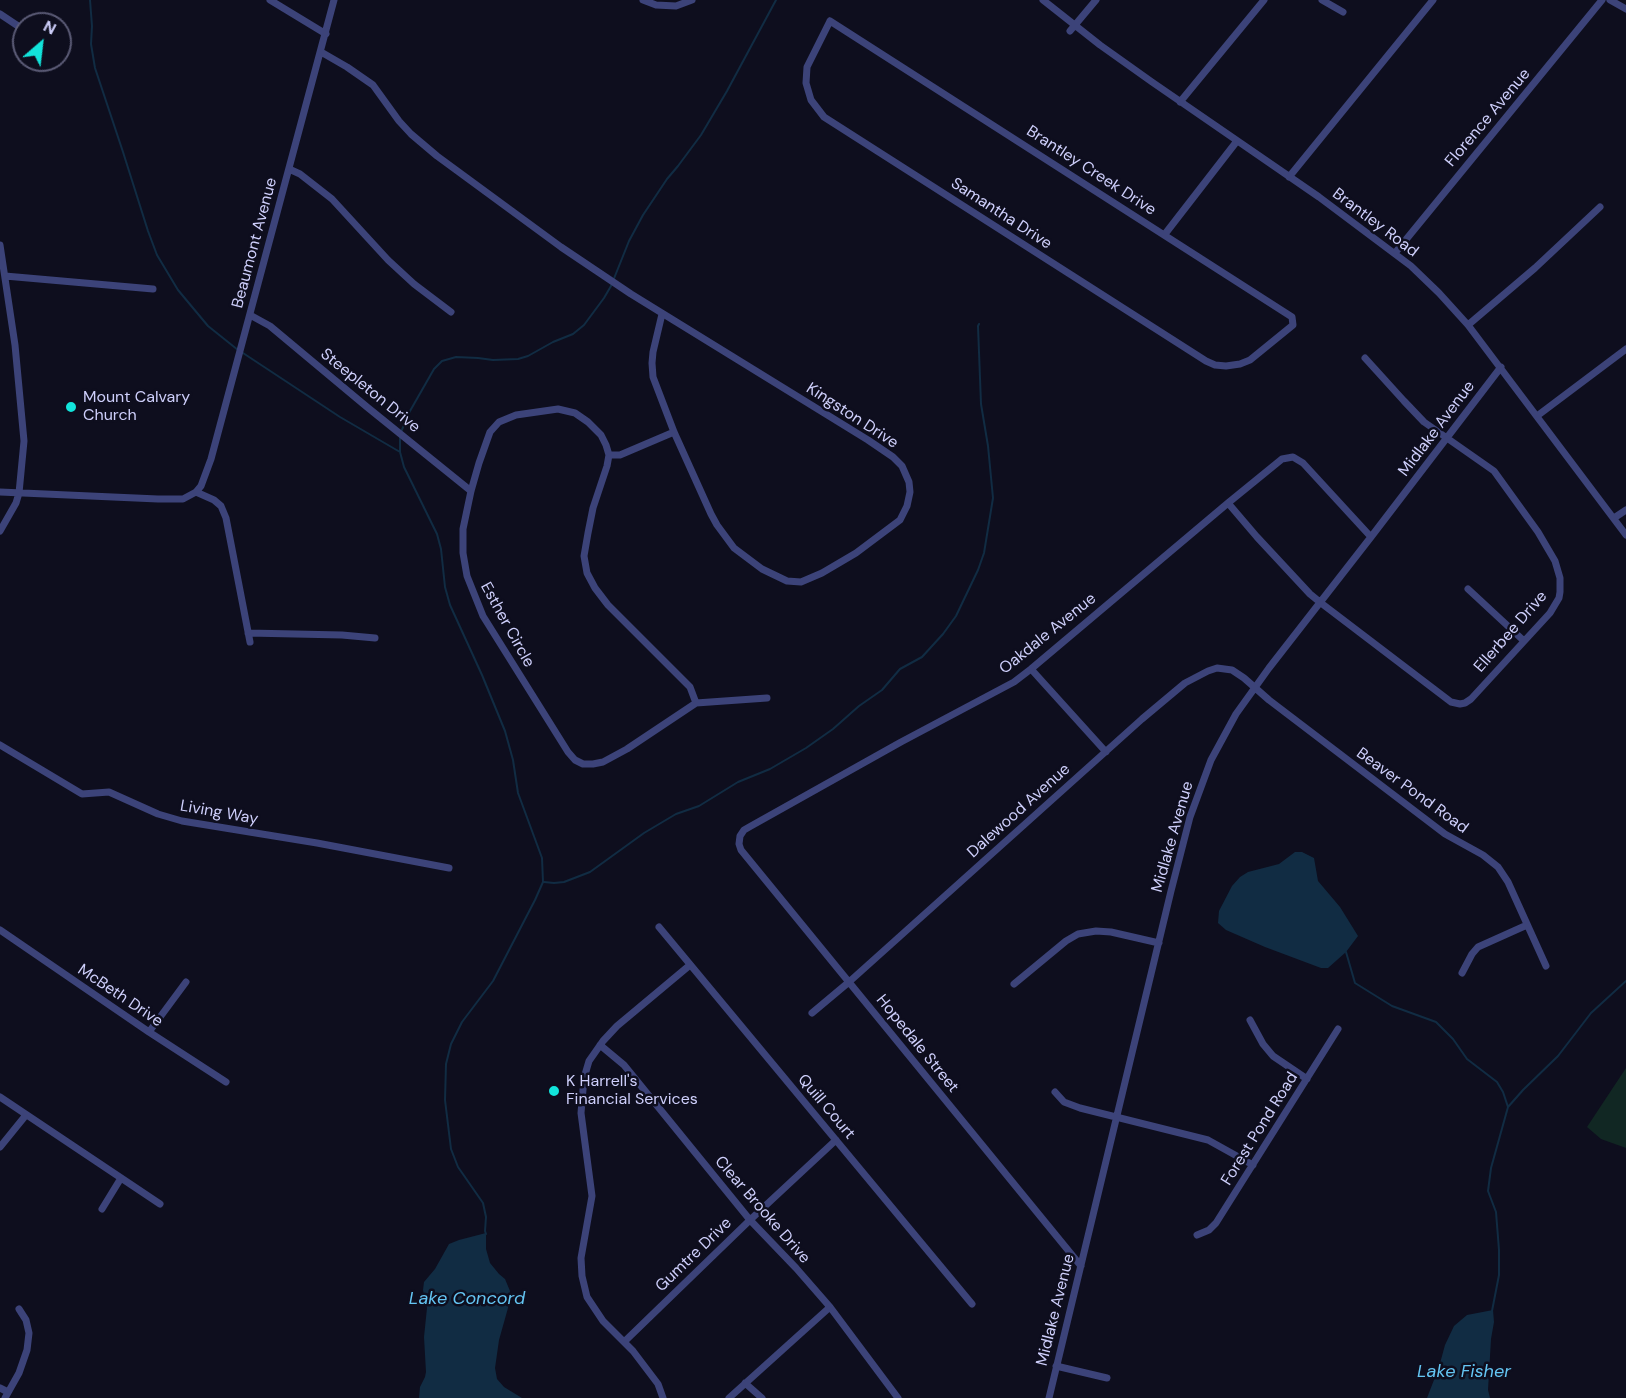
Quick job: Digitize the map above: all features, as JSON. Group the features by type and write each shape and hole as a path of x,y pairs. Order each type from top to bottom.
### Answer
{"street":[{"path":"270,0 326,34"},
{"name":"Beaumont Avenue","path":"196,492 205,478 211,459 334,0"},
{"path":"643,0 656,5 676,6 692,0"},
{"name":"Brantley Road","path":"1043,0 1073,28 1289,177 1412,266 1468,325 1626,535"},
{"path":"1073,28 1096,0"},
{"path":"1180,102 1264,0"},
{"path":"1322,0 1342,12"},
{"path":"1289,177 1433,0"},
{"name":"Florence Avenue","path":"1395,253 1602,0"},
{"path":"1610,0 1626,9"},
{"name":"Brantley Creek Drive","path":"830,21 1292,317 1293,326 1258,355"},
{"name":"Samantha Drive","path":"830,21 807,67 806,83 811,100 824,117 1206,361 1226,366 1240,364 1258,355"},
{"name":"Kingston Drive","path":"321,52 373,85 399,121 437,156 561,247 630,294 893,457 902,466 909,482 910,492 904,513 896,524 856,553 808,580 787,581 756,565 734,548 711,514 674,432 655,382 652,363 662,314"},
{"path":"1165,234 1237,141"},
{"path":"289,169 300,174 332,199 388,260 414,284 451,312"},
{"path":"1468,325 1535,268 1600,207"},
{"path":"0,245 15,345 24,441 19,493 0,531"},
{"path":"5,276 153,289"},
{"name":"Steepleton Drive","path":"250,315 270,326 471,491"},
{"path":"1537,416 1626,349"},
{"name":"Ellerbee Drive","path":"1321,603 1445,698 1460,704 1471,699 1550,613 1559,598 1560,578 1555,561 1538,532 1494,471 1424,422 1365,358"},
{"name":"Midlake Avenue","path":"1049,1398 1190,818 1211,760 1225,732 1255,687 1501,367"},
{"name":"Esther Circle","path":"609,455 601,435 588,422 575,414 558,409 516,415 499,422 490,432 471,491 463,529 462,554 470,586 483,616 568,752 575,760 583,764 603,762 627,749 696,703 767,698"},
{"path":"674,432 620,455 609,455 593,508 584,556 587,573 595,588 690,687 696,703"},
{"name":"Oakdale Avenue","path":"740,836 751,826 1014,682 1275,463 1293,457 1303,463 1371,537"},
{"path":"0,492 158,499 183,498 196,492 214,500 221,506 226,518 250,642"},
{"path":"1228,503 1310,594 1321,603"},
{"path":"1614,518 1626,510"},
{"path":"1468,589 1524,641"},
{"path":"248,633 375,638"},
{"name":"Dalewood Avenue","path":"812,1013 1185,683 1208,671 1222,668 1232,670 1255,687"},
{"path":"1031,669 1106,752"},
{"name":"Beaver Pond Road","path":"1255,687 1445,834 1498,867 1508,882 1546,966"},
{"name":"Living Way","path":"0,745 82,794 109,792 158,814 182,821 449,868"},
{"name":"Hopedale Street","path":"740,836 741,850 1081,1266"},
{"path":"1462,973 1478,947 1527,925"},
{"name":"Quill Court","path":"659,927 972,1304"},
{"name":"McBeth Drive","path":"0,930 226,1082"},
{"path":"1014,984 1066,941 1078,934 1096,931 1159,943"},
{"path":"663,1398 658,1384 633,1352 603,1321 587,1297 581,1258 592,1196 582,1128 582,1101 586,1069 600,1045 617,1026 690,965"},
{"path":"149,1032 186,982"},
{"path":"1250,1020 1263,1044 1273,1056 1307,1079"},
{"name":"Forest Pond Road","path":"1197,1235 1209,1230 1216,1223 1338,1029"},
{"name":"Clear Brooke Drive","path":"600,1045 624,1065 750,1220 830,1306 898,1398"},
{"path":"1055,1092 1070,1105 1208,1140 1253,1165"},
{"path":"0,1097 160,1204"},
{"path":"0,1147 26,1115"},
{"name":"Gumtre Drive","path":"624,1342 836,1140"},
{"path":"102,1209 121,1178"},
{"path":"729,1398 830,1306"},
{"path":"0,1388 7,1395 19,1373 27,1350 26,1320 19,1309"},
{"path":"1056,1366 1107,1378"},
{"path":"745,1383 762,1398"}],"green space":[{"path":"1626,1068 1626,1148 1601,1139 1587,1127"}],"water":[{"path":"1295,852 1302,852 1314,858 1318,881 1340,907 1358,936 1346,952 1328,968 1321,968 1265,947 1226,930 1218,923 1219,911 1232,886 1240,877 1248,872 1279,864"},
{"name":"Lake Concord","path":"486,1233 486,1249 490,1263 505,1279 510,1291 499,1340 495,1368 497,1379 504,1387 522,1398 419,1398 420,1387 426,1372 424,1337 427,1308 423,1290 424,1282 435,1269 449,1244"},
{"name":"Lake Fisher","path":"1493,1310 1488,1390 1490,1398 1427,1398 1454,1326 1467,1315"}],"waterway":[{"path":"90,0 91,44 95,68 157,255 178,290 208,326 238,350"},
{"path":"401,432 434,369 442,361 456,357 493,360 518,359 573,334 584,325 611,286 629,241 643,215 701,135 776,0"},
{"path":"544,882 564,882 590,872 644,833 676,814 699,806 738,782 770,769 806,748 882,690 900,669 922,657 943,634 956,616 978,570 984,553 993,498 981,404 979,324"},
{"path":"243,353 340,417 400,452"},
{"path":"400,437 400,452 404,467 437,534 450,605 505,731 513,760 518,793 542,858 543,882 535,900 493,981 462,1022 451,1044 446,1064 445,1100 451,1149 458,1167 483,1203 486,1234"},
{"path":"1346,952 1355,983 1392,1006 1436,1022 1453,1039 1467,1059 1497,1082 1508,1107"},
{"path":"1492,1311 1499,1275 1499,1250 1496,1212 1488,1191 1491,1168 1508,1107 1558,1056 1591,1013 1626,981"}],"place":[{"name":"Mount Calvary Church","path":"71,407"},
{"name":"K Harrell's Financial Services","path":"554,1091"}]}
